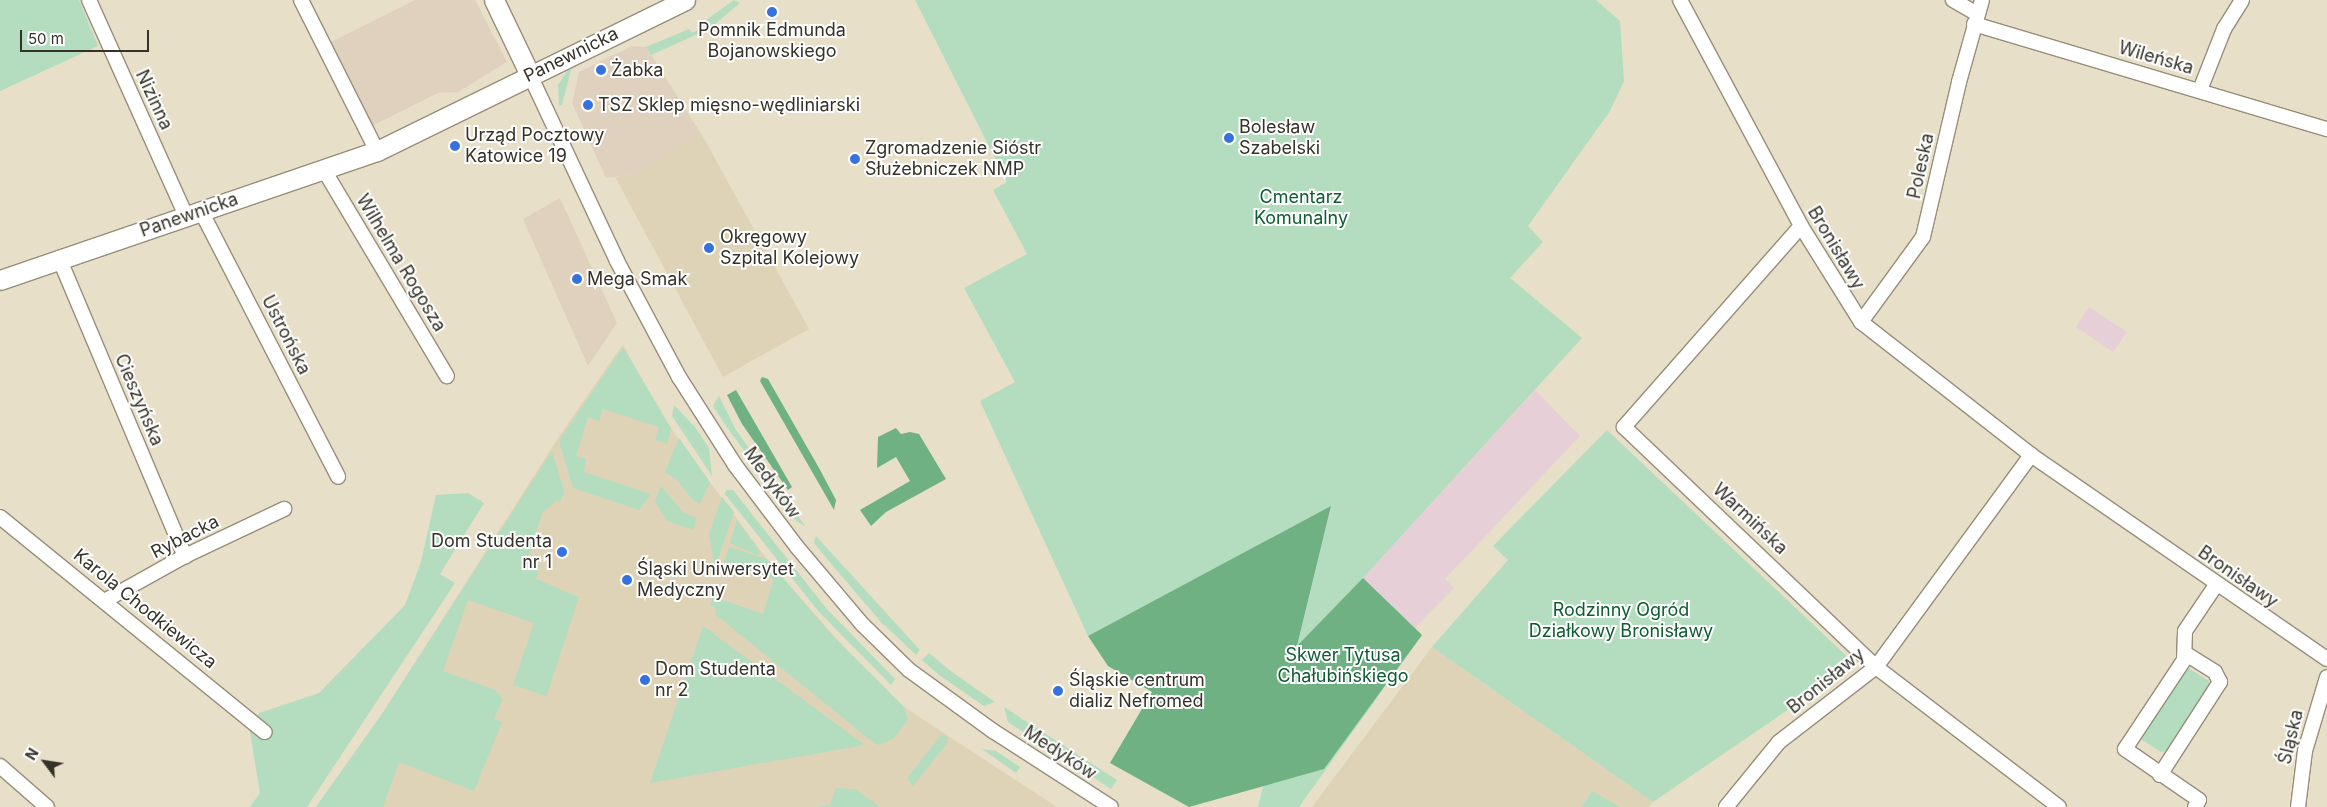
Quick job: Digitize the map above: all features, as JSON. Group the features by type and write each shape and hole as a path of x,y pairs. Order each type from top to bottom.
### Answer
{"street":[{"name":"Nizinna","path":"89,0 194,213"},
{"path":"301,0 377,151"},
{"path":"494,0 530,75"},
{"name":"Panewnicka","path":"0,280 377,151 685,0"},
{"name":"Bronisławy","path":"1680,0 1801,226 1861,322 2031,455 2216,585 2327,660"},
{"name":"Wileńska","path":"1953,0 1976,19 2327,129"},
{"name":"Poleska","path":"1861,322 1912,254 1926,229 1982,0"},
{"path":"2200,90 2224,29 2242,0"},
{"name":"Medyków","path":"530,75 617,261 680,377 734,465 778,524 863,625 909,670 993,731 1111,807"},
{"name":"Wilhelma Rogosza","path":"324,170 447,376"},
{"name":"Ustrońska","path":"194,213 338,477"},
{"name":"Warmińska","path":"1801,226 1624,426 1876,667 2059,807"},
{"name":"Cieszyńska","path":"60,258 185,556"},
{"name":"Bronisławy","path":"1726,807 1779,742 1876,667 2031,455"},
{"name":"Rybacka","path":"106,600 185,556 284,510"},
{"name":"Karola Chodkiewicza","path":"0,517 106,600 265,732"},
{"path":"2195,807 2199,800 2125,749 2186,654 2185,631 2216,585"},
{"path":"2160,774 2220,682 2215,672 2186,654"},
{"name":"Śląska","path":"2298,807 2305,751 2327,677"},
{"path":"0,766 47,807"}],"shaded area":[{"path":"415,0 475,0 507,62 458,92 438,93 372,126 329,43"},
{"path":"632,46 646,47 702,135 634,174 606,178 572,103 579,72"},
{"name":"Okręgowy Szpital Kolejowy","path":"702,135 809,329 723,377 615,177 634,174"},
{"path":"560,198 617,323 588,366 523,219"},
{"path":"2089,307 2127,332 2113,352 2076,327"},
{"name":"Śląski Uniwersytet Medyczny","path":"623,344 654,404 692,458 772,566 861,666 904,707 1057,807 316,807 382,714 560,435"},
{"path":"1535,390 1580,436 1445,579 1454,588 1415,628 1363,578"},
{"path":"1432,647 1653,802 1649,807 1312,807"}],"green space":[{"path":"0,0 79,0 98,46 0,91"},
{"path":"734,0 740,3 709,29 651,55 646,47 689,29 692,33 707,25 706,20"},
{"name":"Cmentarz Komunalny","path":"915,0 1596,0 1620,21 1624,81 1610,111 1528,226 1543,242 1510,278 1582,338 1363,578 1422,635 1299,807 1258,807 1331,507 1088,636 980,401 1015,382 964,288 1027,254 993,190 1007,182"},
{"path":"568,70 571,70 562,105 559,106 558,85"},
{"path":"623,347 671,428 667,444 655,440 659,427 603,409 599,421 588,417 576,456 586,459 584,472 651,494 639,510 573,488 559,441"},
{"path":"762,377 768,379 819,468 836,500 834,510 760,381"},
{"path":"736,390 792,487 788,490 742,424 727,395"},
{"path":"719,396 736,430 806,527 796,521 726,426 713,406"},
{"path":"674,405 695,427 709,448 712,476 672,416"},
{"path":"896,428 901,434 910,432 919,434 946,479 886,512 871,526 860,510 910,481 896,457 877,468 878,437"},
{"name":"Rodzinny Ogród Działkowy Bronisławy","path":"1607,430 1855,664 1653,802 1432,647 1508,560 1493,546"},
{"path":"679,438 710,482 700,504 693,500 677,480 665,472"},
{"path":"552,451 564,491 561,501 555,501 542,514 527,561 540,565 536,579 579,597 546,696 513,685 534,623 468,600 443,671 495,690 503,699 494,719 502,722 474,791 399,762 383,807 316,807 382,714"},
{"path":"661,486 683,512 696,518 694,530 667,521 655,501"},
{"path":"726,490 733,490 826,608 895,679 891,685 819,612 725,494"},
{"path":"468,493 484,503 440,574 455,583 307,807 250,807 260,793 250,732 259,713 319,693 405,605 421,562 436,495"},
{"path":"722,497 734,512 715,568 709,534"},
{"name":"Skwer Tytusa Chałubińskiego","path":"1331,506 1297,646 1363,578 1422,635 1324,769 1189,807 1110,763 1152,692 1108,666 1088,636"},
{"path":"737,520 760,552 758,555 730,543"},
{"path":"816,536 920,650 916,655 881,622 833,566 814,543"},
{"path":"729,547 767,559 831,634 904,707 908,720 893,739 879,745 874,743 715,614 716,608 710,605 716,590 714,597 763,614 774,579 724,562"},
{"path":"703,626 865,745 650,783"},
{"path":"929,653 952,672 995,702 984,706 939,675 922,660"},
{"path":"2187,667 2209,681 2210,686 2166,751 2161,752 2139,738"},
{"path":"1004,707 1117,780 1111,789 1008,722"},
{"path":"942,734 948,738 948,742 913,786 907,778"},
{"path":"982,749 996,751 1020,767 1016,773"},
{"path":"836,788 855,789 880,807 818,807 830,805"},
{"path":"1592,791 1620,807 1582,807"}],"place":[{"name":"Pomnik Edmunda Bojanowskiego","path":"772,12"},
{"name":"Żabka","path":"601,70"},
{"name":"TSZ Sklep mięsno-wędliniarski","path":"588,105"},
{"name":"Bolesław Szabelski","path":"1229,138"},
{"name":"Urząd Pocztowy Katowice 19","path":"455,146"},
{"name":"Zgromadzenie Sióstr Służebniczek NMP","path":"855,159"},
{"name":"Okręgowy Szpital Kolejowy","path":"709,248"},
{"name":"Mega Smak","path":"577,279"},
{"name":"Dom Studenta nr 1","path":"562,552"},
{"name":"Śląski Uniwersytet Medyczny","path":"627,580"},
{"name":"Dom Studenta nr 2","path":"645,680"},
{"name":"Śląskie centrum dializ Nefromed","path":"1058,691"}]}
